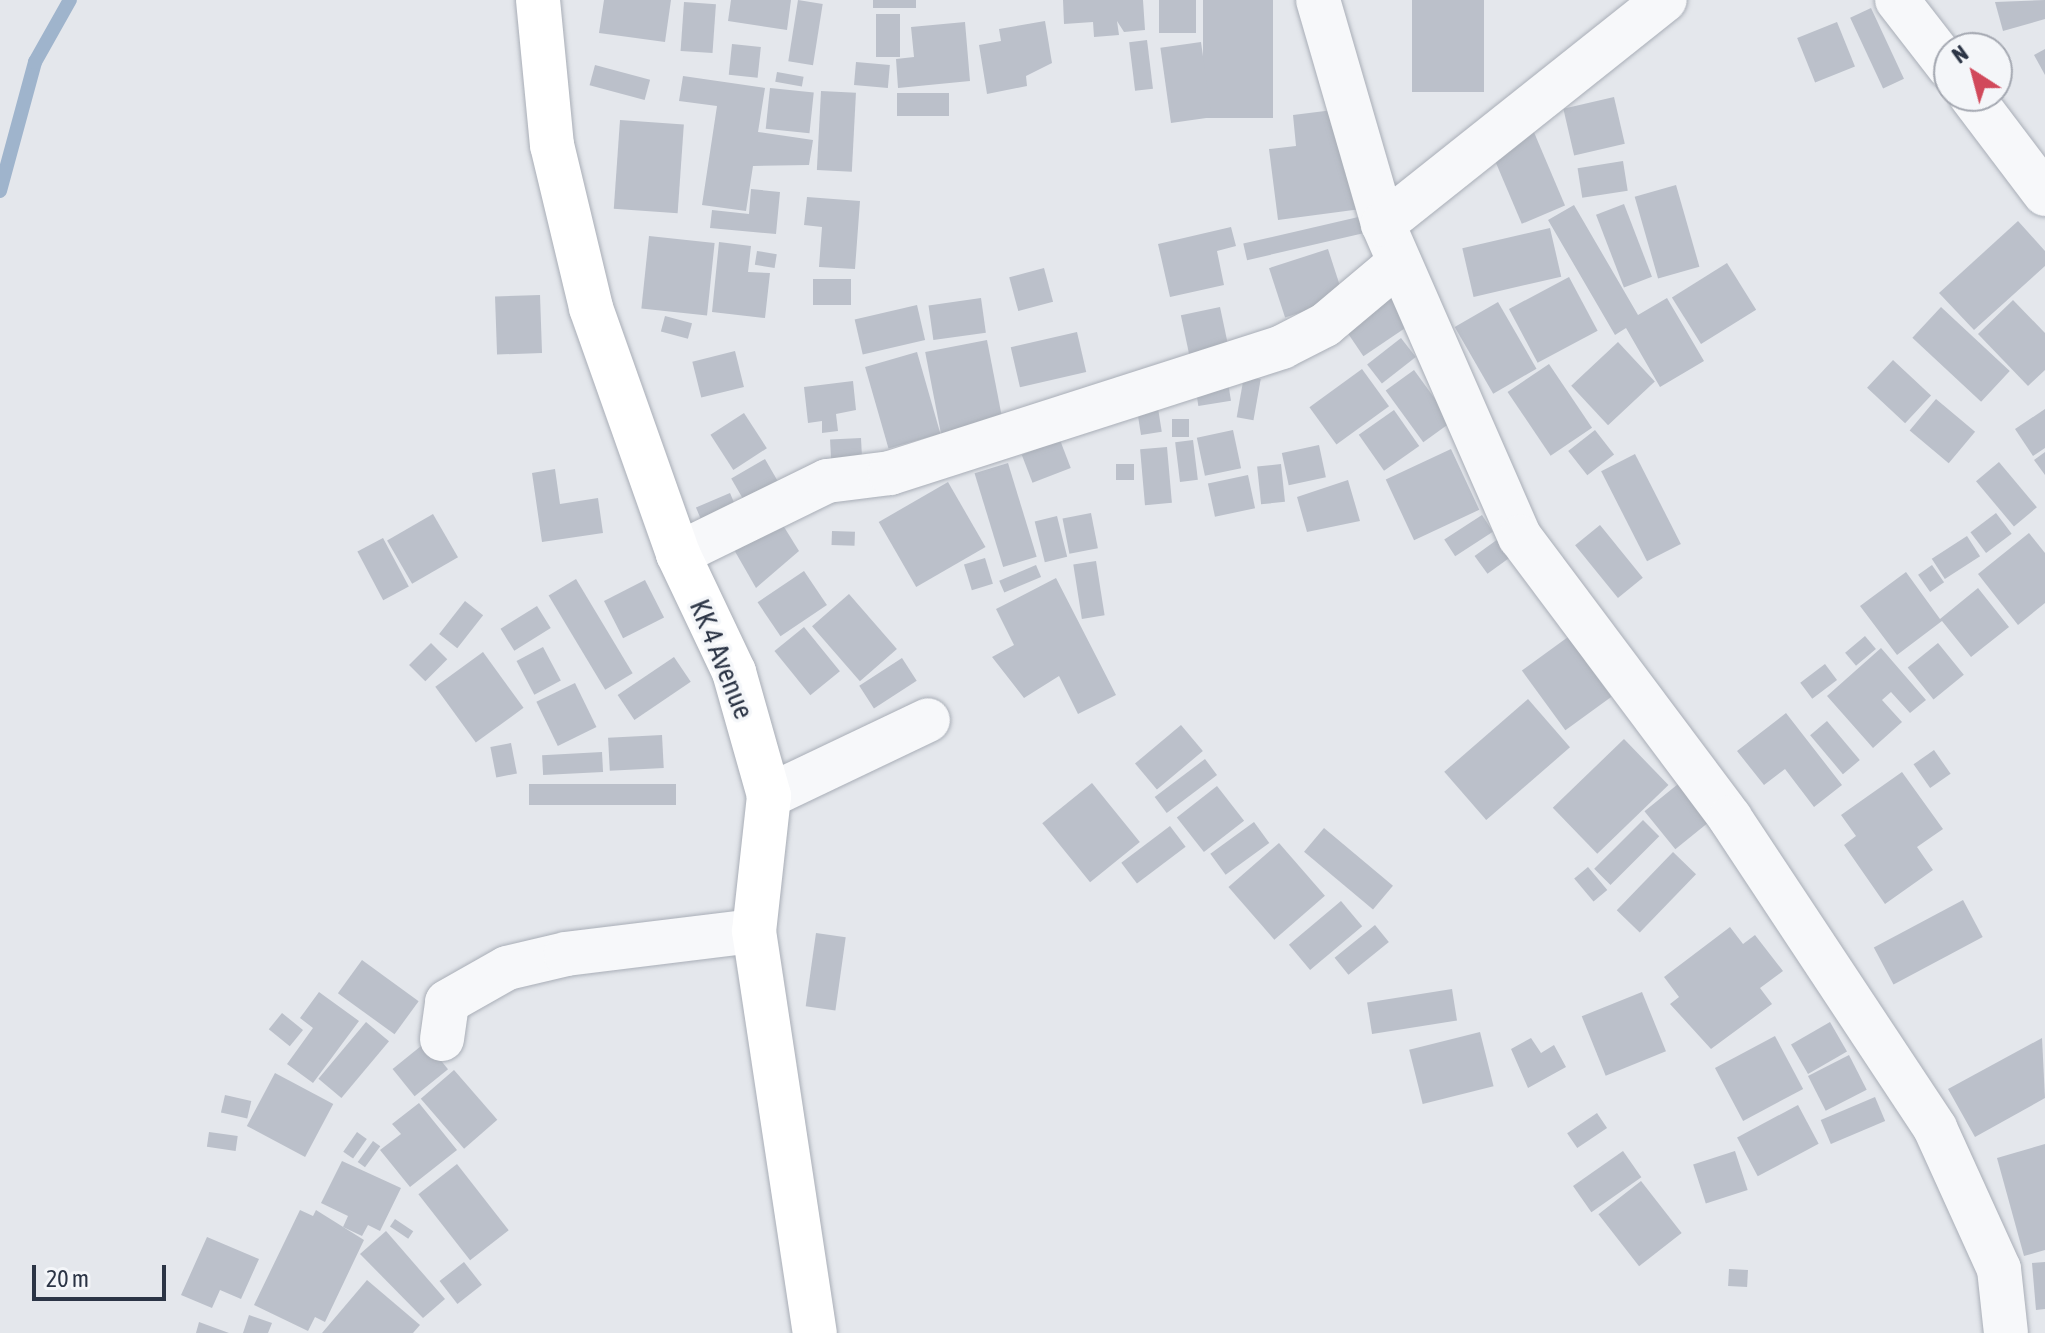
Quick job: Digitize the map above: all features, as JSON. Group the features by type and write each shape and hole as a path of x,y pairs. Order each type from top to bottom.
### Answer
{"main road":[{"name":"KK 4 Avenue","path":"538,0 552,145 591,308 678,554 734,672 769,796 754,931 815,1333"}],"street":[{"path":"1318,0 1391,244 1520,537 1730,818 1935,1128 1999,1269 2006,1333"},
{"path":"678,554 827,481 890,473 1282,347 1325,325 1391,244 1665,0"},
{"path":"1897,0 1933,46"},
{"path":"1983,112 2045,194"},
{"path":"769,796 928,720"},
{"path":"442,1039 447,1002 507,968 566,954 754,931"}],"building":[{"path":"604,0 671,0 665,42 599,33"},
{"path":"731,0 791,0 787,30 728,21"},
{"path":"798,0 823,4 813,65 788,61"},
{"path":"873,0 916,0 916,8 873,8"},
{"path":"1063,0 1143,0 1145,30 1124,32 1117,21 1119,35 1094,37 1093,22 1064,24"},
{"path":"1159,0 1196,0 1196,33 1159,33"},
{"path":"1203,0 1273,0 1273,118 1203,118"},
{"path":"1412,0 1484,0 1484,92 1412,92"},
{"path":"2045,0 2045,19 2003,31 1995,2"},
{"path":"684,2 716,4 713,53 681,51"},
{"path":"1871,8 1904,79 1883,88 1850,18"},
{"path":"876,14 900,14 900,57 876,57"},
{"path":"1045,21 1052,63 1026,76 1027,86 987,94 979,45 1001,41 999,29"},
{"path":"965,22 970,81 898,88 896,59 914,57 911,27"},
{"path":"1837,22 1855,67 1815,83 1797,38"},
{"path":"1147,40 1153,89 1135,91 1129,42"},
{"path":"1201,42 1212,117 1171,123 1160,48"},
{"path":"732,44 761,47 758,78 729,75"},
{"path":"2045,49 2045,75 2034,55"},
{"path":"856,62 890,65 888,88 854,85"},
{"path":"595,65 650,80 645,100 590,85"},
{"path":"777,72 804,77 802,87 775,82"},
{"path":"683,76 765,88 758,132 813,140 809,165 753,166 746,211 702,205 717,106 679,101"},
{"path":"770,88 814,93 809,133 766,129"},
{"path":"821,91 856,93 852,172 817,170"},
{"path":"897,93 949,93 949,116 897,116"},
{"path":"1614,97 1625,144 1574,155 1563,109"},
{"path":"1349,108 1361,209 1278,220 1269,149 1296,146 1293,115"},
{"path":"620,120 684,124 678,213 614,209"},
{"path":"1533,130 1565,205 1522,224 1490,148"},
{"path":"1623,161 1628,191 1582,198 1578,168"},
{"path":"1676,185 1699,267 1658,279 1635,197"},
{"path":"751,189 780,192 776,234 710,228 712,210 749,214"},
{"path":"807,197 860,201 855,269 819,267 822,227 804,225"},
{"path":"1624,204 1652,277 1624,288 1596,215"},
{"path":"1574,205 1638,315 1667,298 1704,361 1660,387 1626,328 1615,335 1548,220"},
{"path":"1367,215 1371,232 1247,260 1243,244"},
{"path":"2018,221 2045,251 2045,266 1974,330 1939,293"},
{"path":"1231,227 1236,246 1217,251 1224,285 1170,297 1158,244"},
{"path":"1550,228 1561,277 1474,297 1462,248"},
{"path":"649,236 715,243 707,315 641,309"},
{"path":"719,242 751,246 748,272 770,273 765,318 712,312"},
{"path":"1328,249 1344,298 1285,318 1269,268"},
{"path":"757,251 777,254 775,268 755,265"},
{"path":"1727,263 1756,310 1701,344 1672,297"},
{"path":"1044,268 1053,302 1018,311 1009,277"},
{"path":"1569,277 1598,331 1538,363 1509,309"},
{"path":"813,279 851,279 851,305 813,305"},
{"path":"1388,289 1411,324 1363,356 1340,321"},
{"path":"540,295 542,353 497,355 495,297"},
{"path":"981,298 986,333 933,340 929,305"},
{"path":"2013,300 2045,333 2045,370 2028,386 1978,334"},
{"path":"1498,302 1536,369 1493,394 1455,327"},
{"path":"917,305 925,340 863,354 855,319"},
{"path":"1220,307 1228,346 1189,354 1181,315"},
{"path":"1941,307 2010,371 1981,402 1912,338"},
{"path":"665,316 692,323 688,339 661,331"},
{"path":"1077,332 1086,372 1020,387 1011,347"},
{"path":"1401,338 1416,357 1382,383 1367,364"},
{"path":"987,340 1004,425 942,437 925,352"},
{"path":"1618,342 1655,381 1608,425 1571,386"},
{"path":"735,351 744,387 701,398 692,362"},
{"path":"917,352 940,434 889,449 865,367"},
{"path":"1893,360 1931,395 1905,423 1867,388"},
{"path":"1549,364 1592,428 1551,456 1508,392"},
{"path":"1362,369 1389,406 1336,444 1309,407"},
{"path":"1414,370 1452,422 1423,442 1386,391"},
{"path":"1244,376 1261,379 1253,420 1237,417"},
{"path":"853,381 856,410 836,414 838,431 822,433 822,421 808,423 804,387"},
{"path":"1228,382 1231,401 1198,406 1195,387"},
{"path":"1936,399 1975,432 1949,463 1910,430"},
{"path":"1158,408 1162,432 1141,435 1137,411"},
{"path":"2045,409 2045,448 2033,456 2015,429"},
{"path":"1394,410 1419,446 1384,471 1359,435"},
{"path":"744,413 767,448 733,470 710,435"},
{"path":"1172,419 1189,419 1189,437 1172,437"},
{"path":"1233,430 1241,468 1205,476 1197,438"},
{"path":"1595,430 1614,454 1587,475 1568,451"},
{"path":"861,438 863,472 832,474 830,440"},
{"path":"1060,440 1071,468 1032,483 1022,455"},
{"path":"1193,440 1198,480 1180,482 1175,442"},
{"path":"1319,445 1326,477 1289,485 1282,453"},
{"path":"1167,447 1172,503 1145,505 1140,449"},
{"path":"1451,449 1479,510 1414,540 1386,479"},
{"path":"2045,452 2045,475 2034,460"},
{"path":"1635,454 1681,544 1647,561 1601,471"},
{"path":"765,459 782,488 748,508 731,478"},
{"path":"1999,462 2037,507 2014,526 1976,481"},
{"path":"1008,463 1037,557 1003,567 975,473"},
{"path":"1116,464 1134,464 1134,480 1116,480"},
{"path":"1281,464 1285,502 1261,504 1257,467"},
{"path":"555,469 560,504 598,498 603,533 542,542 532,473"},
{"path":"1248,475 1255,508 1215,517 1208,484"},
{"path":"1348,480 1360,521 1307,532 1297,497"},
{"path":"948,482 986,547 916,587 879,522"},
{"path":"730,493 739,514 705,529 696,507"},
{"path":"1091,513 1098,548 1069,554 1063,519"},
{"path":"1996,513 2012,534 1986,553 1970,532"},
{"path":"433,514 458,557 412,584 387,540"},
{"path":"776,514 799,551 756,588 729,541"},
{"path":"1482,515 1493,532 1455,556 1444,540"},
{"path":"1057,516 1067,557 1045,562 1035,522"},
{"path":"1600,525 1643,578 1618,598 1575,545"},
{"path":"832,531 855,532 854,546 832,545"},
{"path":"2029,533 2045,553 2045,603 2018,625 1978,574"},
{"path":"1967,536 1980,556 1945,579 1932,559"},
{"path":"383,538 409,587 383,600 357,552"},
{"path":"1498,539 1511,557 1487,574 1475,556"},
{"path":"985,558 993,584 972,590 964,564"},
{"path":"1096,561 1105,615 1082,619 1073,565"},
{"path":"1036,565 1041,577 1004,593 999,581"},
{"path":"1932,565 1944,582 1930,592 1918,575"},
{"path":"804,571 827,605 781,636 758,602"},
{"path":"1906,572 1940,619 1978,588 2009,627 1971,657 1942,621 1897,655 1860,606"},
{"path":"1056,578 1116,695 1078,714 1059,676 1024,698 992,657 1014,645 996,609"},
{"path":"576,579 633,673 605,690 549,595"},
{"path":"645,580 664,617 623,638 604,601"},
{"path":"849,594 897,649 860,681 812,626"},
{"path":"465,601 483,615 457,648 439,634"},
{"path":"537,606 551,628 514,651 501,629"},
{"path":"804,627 840,671 810,695 774,651"},
{"path":"1865,636 1876,649 1856,666 1845,653"},
{"path":"1568,637 1611,697 1565,730 1522,671"},
{"path":"431,643 447,659 425,681 409,665"},
{"path":"1938,643 1964,675 1933,699 1908,668"},
{"path":"543,647 561,681 534,695 517,661"},
{"path":"1881,648 1926,700 1910,713 1891,692 1882,700 1902,722 1873,748 1827,696"},
{"path":"483,652 524,708 476,743 435,687"},
{"path":"674,657 691,682 634,720 618,695"},
{"path":"902,658 917,681 874,708 859,686"},
{"path":"1825,664 1837,680 1812,699 1800,683"},
{"path":"575,683 596,727 558,746 536,702"},
{"path":"1528,699 1570,747 1486,820 1444,772"},
{"path":"1786,713 1842,785 1814,807 1785,769 1764,785 1737,751"},
{"path":"1827,721 1860,760 1843,774 1810,735"},
{"path":"1181,725 1203,751 1157,790 1135,764"},
{"path":"662,735 664,768 610,771 608,738"},
{"path":"1624,739 1668,785 1597,854 1553,808"},
{"path":"511,743 517,773 496,777 490,747"},
{"path":"1934,750 1951,774 1930,788 1914,764"},
{"path":"602,752 603,772 543,775 542,755"},
{"path":"1205,759 1217,775 1167,813 1155,797"},
{"path":"1902,772 1943,829 1917,847 1933,870 1885,904 1844,845 1856,836 1841,815"},
{"path":"1688,776 1719,814 1675,849 1644,811"},
{"path":"1092,783 1140,842 1090,882 1042,823"},
{"path":"529,784 676,784 676,805 529,805"},
{"path":"1217,786 1244,821 1204,852 1177,817"},
{"path":"1643,820 1659,836 1610,885 1594,869"},
{"path":"1254,822 1269,843 1226,875 1210,854"},
{"path":"1170,826 1186,847 1137,883 1121,863"},
{"path":"1324,828 1393,886 1373,910 1304,852"},
{"path":"1279,843 1325,896 1274,940 1228,887"},
{"path":"1673,852 1696,874 1640,932 1617,910"},
{"path":"1588,867 1607,890 1593,902 1574,879"},
{"path":"1963,900 1983,937 1894,985 1874,947"},
{"path":"1341,901 1362,926 1310,970 1289,945"},
{"path":"1375,925 1389,942 1348,975 1335,958"},
{"path":"1730,927 1743,944 1755,935 1783,971 1760,988 1772,1004 1711,1049 1670,1004 1679,997 1664,977"},
{"path":"816,933 846,937 835,1010 806,1006"},
{"path":"362,960 419,1001 395,1034 338,993"},
{"path":"1452,989 1457,1021 1372,1034 1367,1002"},
{"path":"319,992 359,1021 313,1083 287,1064 313,1028 300,1018"},
{"path":"1642,992 1666,1051 1606,1076 1582,1016"},
{"path":"282,1013 303,1030 290,1046 269,1029"},
{"path":"366,1022 389,1041 341,1098 318,1079"},
{"path":"1830,1022 1847,1051 1808,1074 1791,1044"},
{"path":"1480,1032 1494,1086 1423,1104 1409,1050"},
{"path":"1775,1036 1803,1089 1743,1121 1715,1068"},
{"path":"1531,1038 1541,1053 1554,1045 1566,1067 1528,1088 1511,1049"},
{"path":"2042,1038 2045,1098 1975,1137 1948,1089"},
{"path":"426,1042 448,1069 415,1096 393,1069"},
{"path":"1849,1055 1867,1090 1826,1111 1808,1076"},
{"path":"454,1070 497,1120 464,1149 421,1099"},
{"path":"275,1073 333,1104 305,1157 247,1126"},
{"path":"225,1095 251,1101 247,1119 221,1113"},
{"path":"1875,1097 1885,1121 1831,1144 1821,1120"},
{"path":"419,1103 457,1150 410,1187 380,1150 401,1134 392,1124"},
{"path":"1798,1105 1819,1144 1758,1176 1737,1137"},
{"path":"1597,1113 1607,1128 1577,1148 1567,1133"},
{"path":"209,1132 238,1136 236,1151 207,1147"},
{"path":"357,1132 367,1139 353,1159 343,1152"},
{"path":"373,1141 380,1146 365,1167 358,1162"},
{"path":"2045,1144 2045,1250 2024,1256 1997,1158"},
{"path":"1623,1151 1641,1177 1591,1212 1573,1186"},
{"path":"1735,1151 1748,1190 1706,1204 1693,1165"},
{"path":"342,1161 401,1188 380,1231 368,1225 362,1236 343,1227 348,1216 321,1203"},
{"path":"457,1164 509,1230 470,1260 418,1194"},
{"path":"1641,1181 1682,1233 1639,1266 1598,1214"},
{"path":"300,1210 313,1216 316,1210 364,1240 325,1322 315,1317 308,1331 254,1305"},
{"path":"395,1219 413,1231 408,1239 390,1226"},
{"path":"386,1231 445,1299 423,1318 360,1254"},
{"path":"207,1237 259,1259 241,1299 220,1290 212,1308 181,1295"},
{"path":"464,1262 482,1285 457,1304 440,1281"},
{"path":"2045,1262 2045,1309 2036,1310 2032,1263"},
{"path":"1729,1269 1748,1270 1747,1287 1728,1286"},
{"path":"367,1280 420,1325 413,1333 322,1333"},
{"path":"249,1315 272,1323 268,1333 243,1333"},
{"path":"199,1322 229,1333 196,1333"}],"waterway":[{"path":"0,191 35,62 70,0"}]}
